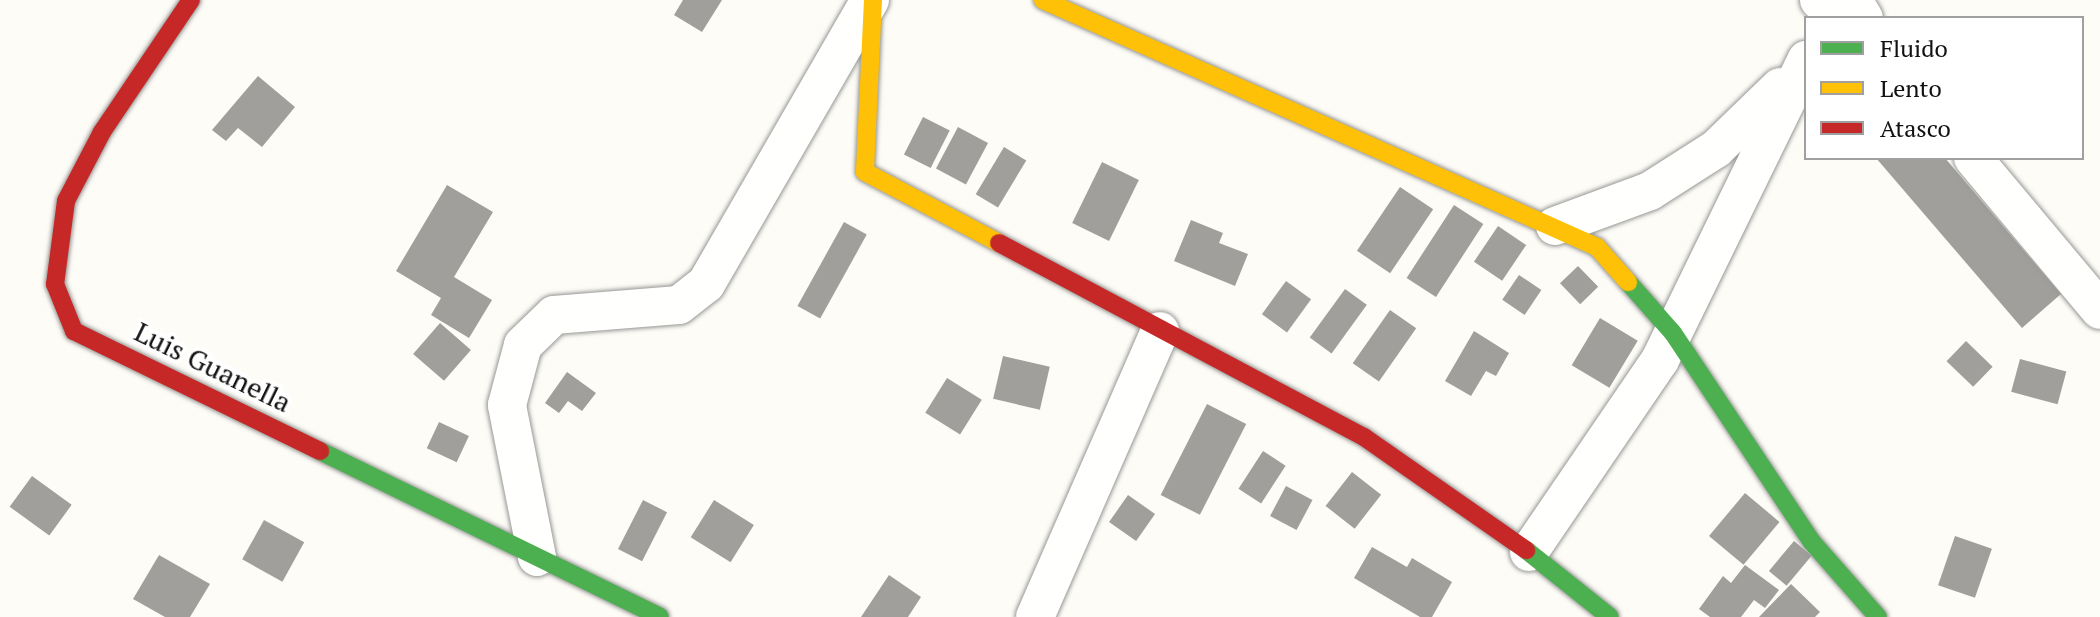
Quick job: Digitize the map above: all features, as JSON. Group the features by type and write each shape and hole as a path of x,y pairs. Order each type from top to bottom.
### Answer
{"street":[{"name":"Luis Guanella","path":"191,0 102,132 66,201 55,284 74,331 660,617"},
{"path":"537,557 507,405 523,345 554,315 679,305 706,284 872,0"},
{"path":"872,0 865,172 1364,437 1529,552 1610,617"},
{"path":"1043,0 1597,247 1673,333 1812,542 1878,617"},
{"path":"1555,226 1650,191 1716,149 1804,63"},
{"path":"1529,552 1660,360 1804,64"},
{"path":"1975,160 2100,310"},
{"path":"1035,617 1160,331"}],"building":[{"path":"683,0 722,0 702,32 674,15"},
{"path":"258,76 295,107 262,147 238,128 226,141 212,130"},
{"path":"923,117 950,131 931,168 904,154"},
{"path":"958,127 988,143 966,184 936,168"},
{"path":"1004,147 1026,160 998,208 976,194"},
{"path":"1878,160 1947,160 2061,294 2022,328"},
{"path":"1102,162 1139,180 1109,241 1072,223"},
{"path":"447,185 493,212 454,277 492,300 469,338 431,315 441,298 396,271"},
{"path":"1400,187 1433,209 1390,273 1357,251"},
{"path":"1454,205 1483,224 1436,297 1407,278"},
{"path":"1191,220 1223,233 1219,243 1248,254 1235,286 1174,261"},
{"path":"844,222 867,235 820,319 797,306"},
{"path":"1498,226 1526,245 1502,281 1474,262"},
{"path":"1578,266 1598,287 1580,304 1560,283"},
{"path":"1519,275 1541,290 1525,315 1502,300"},
{"path":"1286,281 1311,299 1287,332 1262,314"},
{"path":"1345,289 1367,305 1332,353 1310,338"},
{"path":"1390,310 1416,328 1379,382 1353,363"},
{"path":"1600,318 1638,341 1609,388 1572,365"},
{"path":"440,323 471,350 444,381 413,354"},
{"path":"1474,331 1509,353 1496,376 1486,371 1471,396 1445,381"},
{"path":"1966,341 1993,367 1973,387 1947,361"},
{"path":"1003,356 1050,367 1040,410 993,399"},
{"path":"2020,359 2066,371 2058,404 2011,392"},
{"path":"567,372 596,393 582,411 568,401 559,413 545,403"},
{"path":"947,378 982,400 960,434 925,413"},
{"path":"1207,404 1246,424 1200,515 1161,495"},
{"path":"439,422 469,436 457,462 427,448"},
{"path":"1263,451 1286,466 1261,503 1238,489"},
{"path":"1352,472 1381,495 1355,529 1326,506"},
{"path":"32,476 72,505 49,536 10,507"},
{"path":"1286,486 1312,500 1297,530 1270,516"},
{"path":"1745,493 1779,522 1743,565 1709,536"},
{"path":"1128,495 1155,514 1136,541 1109,522"},
{"path":"643,500 667,512 642,561 618,549"},
{"path":"714,500 754,525 731,562 691,537"},
{"path":"264,520 304,542 282,582 242,559"},
{"path":"1955,536 1992,549 1975,598 1938,585"},
{"path":"1794,541 1812,556 1787,586 1769,571"},
{"path":"1372,547 1407,567 1412,558 1452,582 1432,617 1420,617 1354,578"},
{"path":"159,555 210,584 190,617 165,617 133,599"},
{"path":"1745,565 1779,590 1765,608 1754,600 1741,617 1710,617 1699,609 1723,576 1731,583"},
{"path":"889,575 921,597 908,617 861,617"},
{"path":"1791,584 1820,612 1815,617 1759,617"}],"traffic: fast":[{"path":"1628,282 1673,333 1812,542 1878,617"},
{"path":"320,451 660,617"},
{"path":"1526,550 1610,617"}],"traffic: slow":[{"path":"873,0 865,172 999,243"},
{"path":"1043,0 1597,247 1628,282"}],"traffic: jam":[{"path":"191,0 102,132 66,201 55,284 74,331 320,451"},
{"path":"999,243 1364,437 1526,550"}]}
